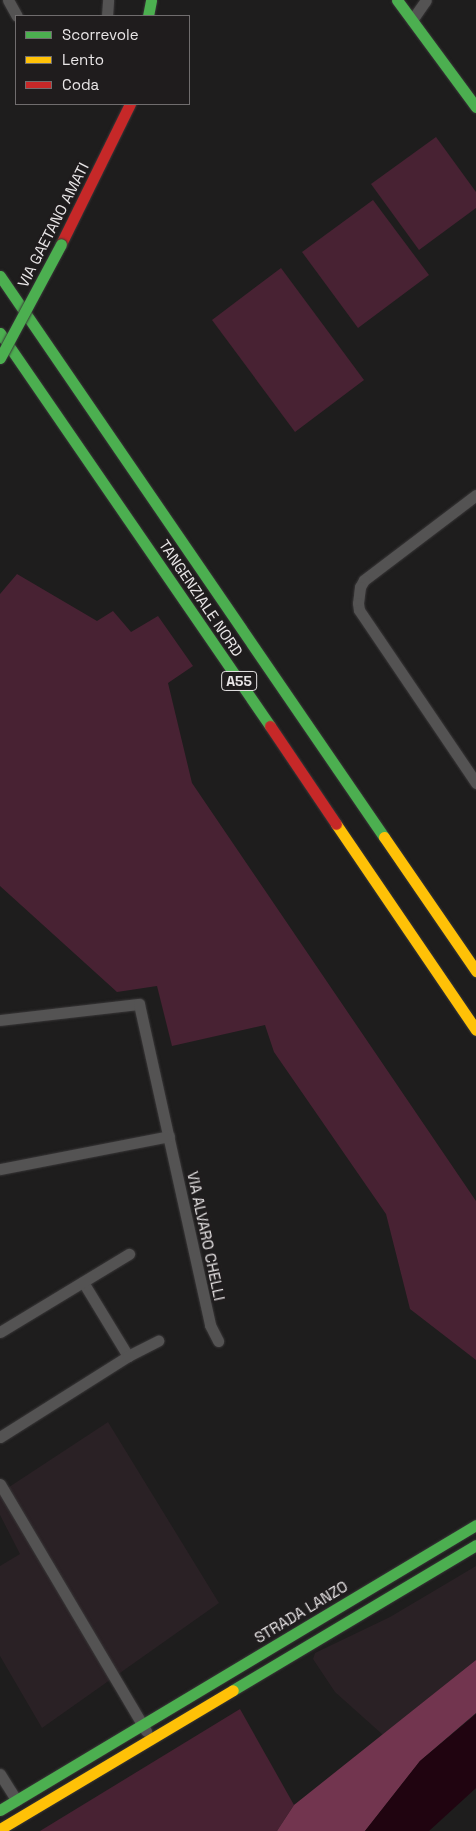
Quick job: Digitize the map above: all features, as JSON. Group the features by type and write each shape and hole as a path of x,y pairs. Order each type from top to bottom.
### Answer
{"main road":[{"path":"148,15 150,0"},
{"path":"396,0 476,107"},
{"name":"VIA GAETANO AMATI","path":"0,358 61,244 130,105"},
{"name":"TANGENZIALE NORD","path":"0,276 476,971"},
{"name":"TANGENZIALE NORD","path":"0,333 123,509 476,1030"},
{"name":"STRADA LANZO","path":"0,1810 476,1525"},
{"path":"0,1829 476,1545"}],"street":[{"path":"8,0 16,15"},
{"path":"108,0 108,15"},
{"path":"412,20 426,0"},
{"path":"476,495 364,580 360,587 358,603 359,610 476,783"},
{"name":"VIA ALVARO CHELLI","path":"0,1020 138,1004 210,1325 218,1341"},
{"path":"0,1168 168,1136"},
{"path":"0,1332 129,1254"},
{"path":"83,1282 128,1356"},
{"path":"0,1438 128,1356 158,1341"},
{"path":"0,1484 150,1740"},
{"path":"0,1774 16,1800"}],"shaded area":[{"path":"436,137 476,192 476,208 419,250 371,184"},
{"path":"373,200 429,275 358,328 302,252"},
{"path":"281,268 364,380 295,432 212,320"},
{"path":"17,574 97,621 113,611 131,632 158,616 193,666 168,683 192,783 476,1201 476,1360 410,1309 386,1214 274,1052 265,1025 172,1046 157,986 117,992 0,886 0,594"},
{"path":"108,1422 219,1603 42,1728 0,1656 0,1566 20,1554 0,1515 0,1493"},
{"path":"476,1566 476,1660 383,1735 335,1692 313,1659 315,1653 390,1617"},
{"path":"476,1660 476,1713 420,1761 365,1831 277,1831 294,1805"},
{"path":"240,1709 294,1805 277,1831 40,1831"},
{"path":"476,1714 476,1788 429,1831 365,1831 420,1761"}],"traffic: fast":[{"path":"148,15 151,0"},
{"path":"397,0 476,107"},
{"path":"0,358 61,244"},
{"path":"0,276 384,837"},
{"path":"0,333 270,726"},
{"path":"0,1810 476,1525"},
{"path":"233,1690 476,1545"}],"traffic: slow":[{"path":"336,824 476,1030"},
{"path":"384,837 476,971"},
{"path":"0,1829 233,1690"}],"traffic: jam":[{"path":"61,244 130,105"},
{"path":"270,726 336,824"}]}
